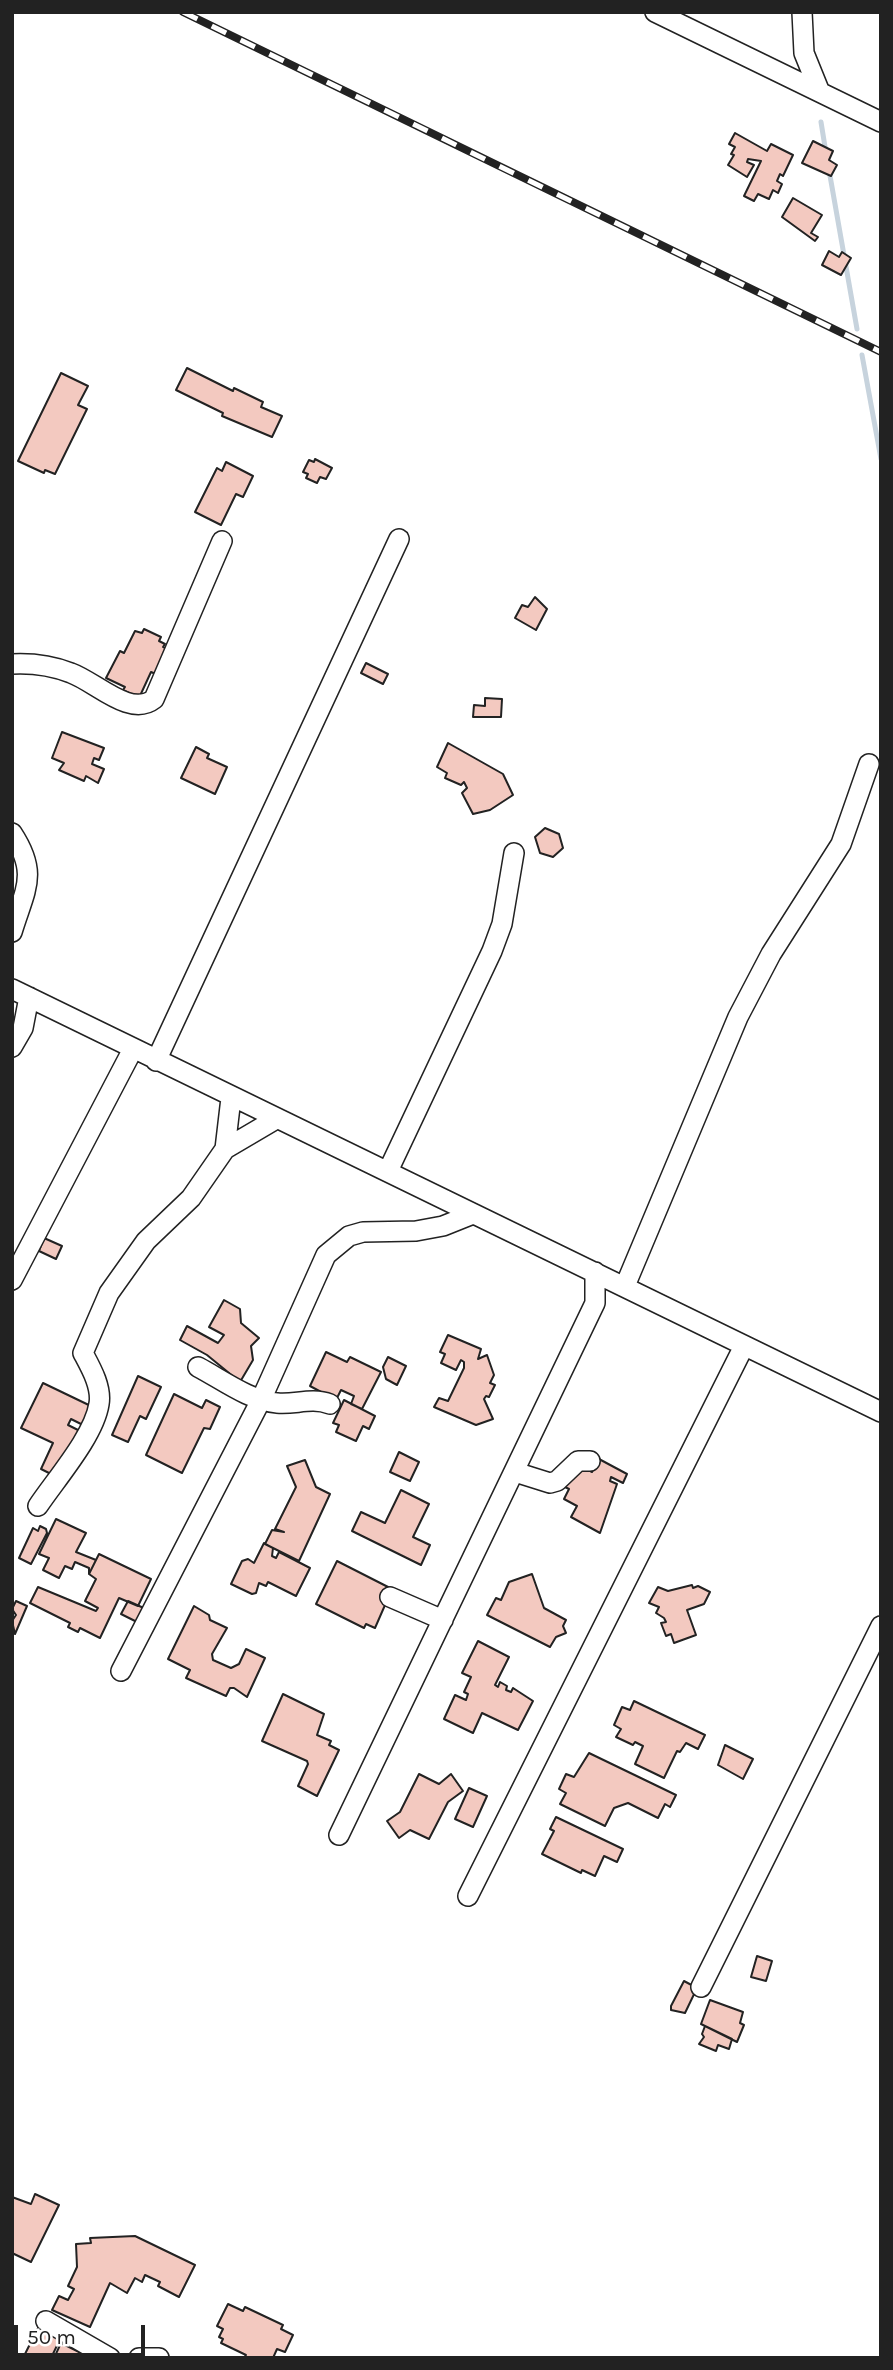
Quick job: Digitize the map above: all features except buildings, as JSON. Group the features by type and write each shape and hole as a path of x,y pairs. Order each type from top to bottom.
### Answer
{"street":[{"path":"655,12 881,122"},
{"path":"802,12 804,53 819,90"},
{"path":"776,71 804,53"},
{"path":"156,1060 399,539"},
{"path":"12,664 30,663 72,673 133,705 146,705 154,699 222,541"},
{"path":"595,1303 627,1287 738,1017 771,954 841,844 869,764"},
{"path":"12,833 23,849 30,872 12,932"},
{"path":"388,1171 492,951 502,924 513,853"},
{"path":"21,993 231,1098 388,1171 881,1412"},
{"path":"21,993 23,1028"},
{"path":"12,1047 23,1028 54,1010"},
{"path":"12,1280 133,1049"},
{"path":"225,1149 231,1098"},
{"path":"38,1506 91,1426 100,1403 96,1381 83,1353 109,1293 123,1270 146,1241 191,1198 225,1149 276,1119"},
{"path":"121,1671 261,1400 323,1262 335,1245 363,1232 416,1231 443,1226 473,1214"},
{"path":"339,1835 595,1303 595,1272"},
{"path":"468,1896 744,1346"},
{"path":"198,1367 261,1400 279,1404 319,1400 330,1404"},
{"path":"516,1472 550,1483 557,1481 578,1461 590,1461"},
{"path":"390,1597 443,1620"},
{"path":"701,1987 881,1626"},
{"path":"46,2321 110,2358"},
{"path":"139,2358 159,2358"}],"waterway":[{"path":"821,122 826,153"},
{"path":"829,170 857,329"},
{"path":"862,355 881,459"}],"railway":[{"path":"183,12 881,352"}]}
